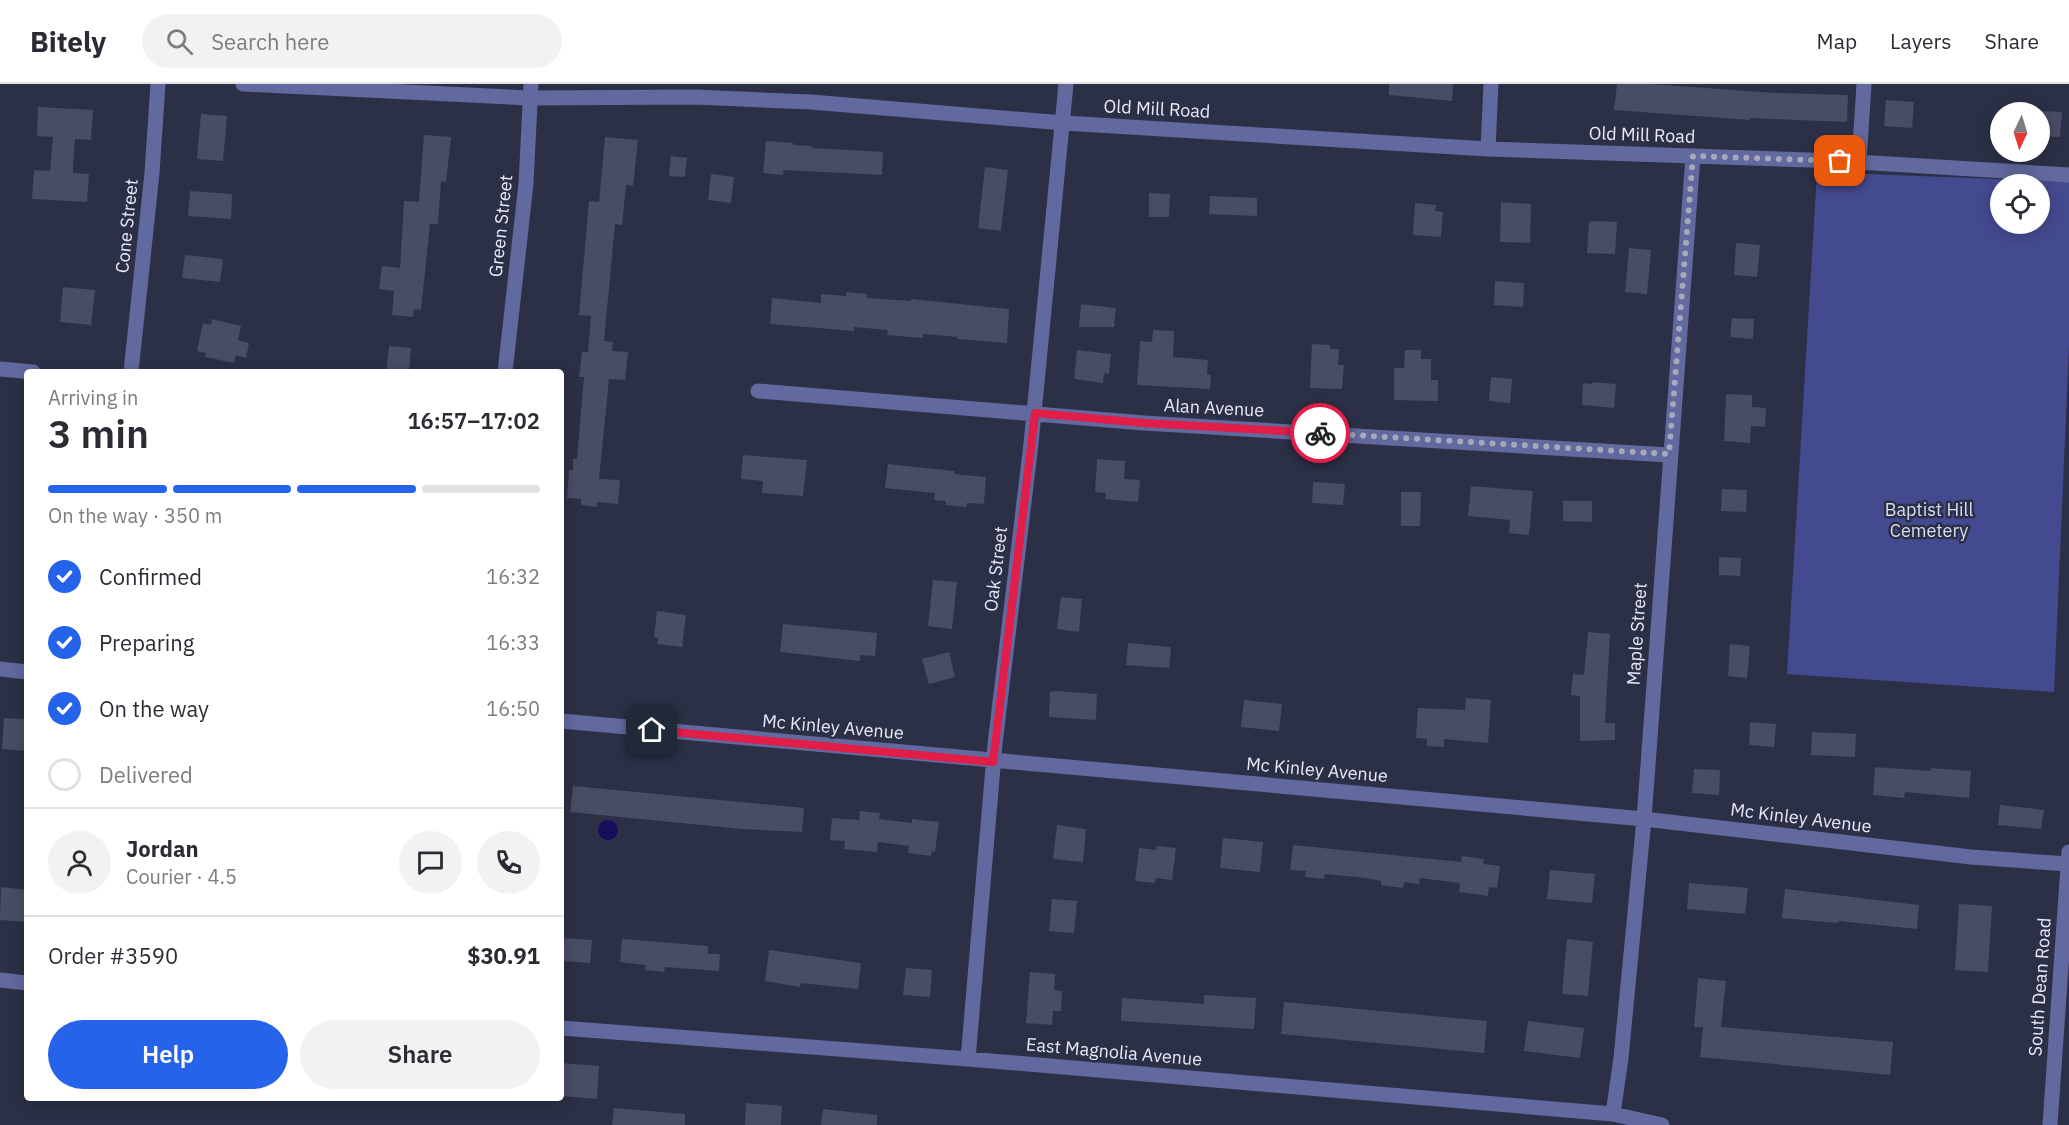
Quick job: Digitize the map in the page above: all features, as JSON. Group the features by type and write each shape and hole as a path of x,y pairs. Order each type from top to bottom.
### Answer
{"street":[{"name":"Cone Street","path":"131,369 152,173 158,84"},
{"name":"Old Mill Road","path":"243,84 530,91 800,102 1064,123 1488,149 1859,162 2069,175"},
{"name":"Oak Street","path":"968,1059 993,762 1035,413 1066,84"},
{"path":"1488,149 1491,84"},
{"path":"1859,162 1864,84"},
{"name":"Green Street","path":"505,369 526,184 530,91"},
{"name":"Maple Street","path":"1613,1114 1621,1058 1644,819 1669,454 1693,156"},
{"path":"0,369 24,371"},
{"name":"Alan Avenue","path":"758,392 1144,423 1669,454"},
{"path":"0,669 24,672"},
{"name":"Mc Kinley Avenue","path":"564,721 993,762 1644,819 1971,857 2068,864"},
{"name":"South Dean Road","path":"2050,1125 2067,921 2069,852"},
{"path":"0,980 24,983"},
{"name":"East Magnolia Avenue","path":"564,1028 968,1059 1613,1114 1662,1125"}],"green space":[{"name":"Baptist Hill Cemetery","path":"1817,172 1990,179 1990,234 2050,234 2050,181 2069,182 2069,347 2054,692 1787,674"}],"shaded area":[{"path":"608,820 615,823 618,830 615,837 608,840 601,837 598,830 601,823"}],"building":[{"path":"1389,84 1453,84 1452,101 1389,95"},
{"path":"1617,84 1848,95 1847,122 1750,118 1750,120 1614,110"},
{"path":"1886,100 1914,102 1912,128 1884,126"},
{"path":"38,107 93,110 91,140 75,139 73,167 73,173 89,174 87,202 32,199 34,170 50,171 53,137 37,136"},
{"path":"2050,111 2062,112 2060,137 2050,136"},
{"path":"201,114 227,116 223,161 197,159"},
{"path":"424,135 451,137 446,182 441,181 438,224 430,224 421,310 414,309 413,317 392,315 394,291 379,289 382,266 400,268 404,201 419,202"},
{"path":"605,137 638,140 633,186 626,185 622,225 615,224 604,341 613,342 612,351 628,352 625,380 609,379 599,479 620,480 618,504 597,502 597,507 581,505 581,499 567,498 569,470 573,470 573,459 577,459 584,377 579,377 582,352 588,352 591,316 579,315 589,201 599,202"},
{"path":"766,141 793,143 793,145 812,146 812,148 883,152 882,175 784,170 783,175 763,173"},
{"path":"671,156 687,158 685,177 669,176"},
{"path":"985,167 1008,170 1001,231 978,228"},
{"path":"711,174 734,177 731,203 708,200"},
{"path":"190,191 232,194 231,219 188,216"},
{"path":"1149,193 1170,194 1169,217 1149,217"},
{"path":"1210,196 1257,198 1257,216 1209,214"},
{"path":"1501,202 1531,204 1530,243 1500,242"},
{"path":"1415,203 1436,205 1435,211 1443,212 1441,237 1413,235"},
{"path":"1589,222 1617,222 1615,254 1587,253"},
{"path":"1736,243 1760,245 1757,277 1734,275"},
{"path":"1629,248 1651,250 1647,294 1625,292"},
{"path":"185,255 223,259 220,282 182,278"},
{"path":"1495,281 1524,283 1523,307 1494,305"},
{"path":"63,287 95,290 91,325 60,322"},
{"path":"846,292 867,294 867,298 911,301 911,299 1009,309 1007,343 923,334 923,338 887,335 888,330 854,327 854,331 770,324 772,298 821,303 821,294 846,296"},
{"path":"1081,304 1116,308 1114,327 1079,327"},
{"path":"1732,318 1754,319 1753,339 1730,337"},
{"path":"212,319 241,326 238,340 249,343 246,358 236,355 234,363 205,357 206,353 197,351 203,323 211,325"},
{"path":"1153,330 1174,331 1173,357 1208,360 1207,374 1211,375 1210,389 1137,385 1140,341 1152,342"},
{"path":"1312,344 1330,345 1330,349 1339,349 1338,365 1344,365 1342,389 1310,388"},
{"path":"389,346 411,348 409,369 386,369"},
{"path":"1077,350 1111,354 1109,374 1104,373 1103,383 1074,379"},
{"path":"1405,350 1421,350 1421,359 1431,359 1431,380 1438,380 1438,401 1394,400 1394,368 1404,368"},
{"path":"1491,377 1512,379 1510,403 1489,401"},
{"path":"1592,382 1616,384 1614,408 1582,405 1583,383 1592,384"},
{"path":"1726,394 1752,395 1752,407 1766,408 1765,427 1751,426 1750,443 1724,441"},
{"path":"743,455 807,460 803,496 762,493 763,481 741,479"},
{"path":"1097,459 1125,461 1124,479 1140,480 1138,502 1105,499 1106,493 1095,492"},
{"path":"888,464 986,477 984,504 967,503 966,507 946,505 946,501 934,500 935,493 885,488"},
{"path":"1313,482 1345,484 1343,505 1312,503"},
{"path":"1471,486 1533,491 1529,535 1509,533 1510,520 1468,516"},
{"path":"1722,489 1747,490 1746,512 1721,511"},
{"path":"1401,492 1421,492 1420,526 1401,526"},
{"path":"1563,501 1592,501 1592,522 1563,521"},
{"path":"1719,557 1741,558 1740,576 1719,575"},
{"path":"933,580 957,582 952,629 928,626"},
{"path":"1061,597 1082,599 1079,632 1057,629"},
{"path":"657,611 686,615 682,647 657,644 658,638 654,637"},
{"path":"783,624 877,633 875,656 860,655 860,661 780,652"},
{"path":"1588,632 1610,634 1605,723 1615,723 1615,740 1580,741 1580,696 1571,695 1573,674 1584,675"},
{"path":"1128,643 1171,647 1169,668 1126,665"},
{"path":"1730,644 1750,646 1747,678 1728,676"},
{"path":"949,652 955,677 929,684 922,659"},
{"path":"1050,692 1097,694 1096,720 1049,717"},
{"path":"1466,698 1491,700 1488,743 1444,739 1444,747 1427,746 1427,739 1416,738 1418,708 1465,710"},
{"path":"1244,700 1282,704 1279,731 1241,727"},
{"path":"4,718 24,719 24,751 2,749"},
{"path":"1750,722 1776,724 1774,747 1749,745"},
{"path":"1812,732 1856,734 1855,757 1811,755"},
{"path":"1875,767 1971,771 1969,798 1905,792 1904,798 1873,795"},
{"path":"1694,769 1720,770 1719,795 1692,793"},
{"path":"573,786 804,808 802,832 742,829 570,812"},
{"path":"2000,805 2044,810 2041,829 1998,825"},
{"path":"860,811 880,813 879,819 912,823 912,819 939,822 935,852 932,851 931,856 908,853 909,846 878,842 877,852 844,849 845,841 830,840 832,818 859,820"},
{"path":"1057,825 1086,829 1083,862 1053,859"},
{"path":"1223,838 1263,842 1260,872 1220,868"},
{"path":"1293,845 1461,862 1462,856 1484,859 1483,864 1500,866 1497,888 1489,887 1488,896 1459,892 1460,883 1420,878 1419,884 1404,882 1403,888 1381,885 1381,881 1366,878 1325,874 1324,879 1305,877 1306,871 1290,870"},
{"path":"1157,846 1176,848 1172,880 1156,878 1155,883 1135,881 1139,848 1156,850"},
{"path":"1550,870 1595,874 1592,903 1547,899"},
{"path":"1689,883 1748,888 1745,914 1687,909"},
{"path":"1,887 24,890 24,922 0,920"},
{"path":"1785,889 1919,905 1917,929 1782,918"},
{"path":"1052,899 1077,901 1074,933 1049,931"},
{"path":"1959,904 1992,906 1988,972 1955,970"},
{"path":"564,938 592,940 590,963 564,961"},
{"path":"622,939 708,946 708,954 720,954 719,971 665,967 664,972 645,970 646,965 620,962"},
{"path":"1567,939 1593,942 1588,996 1562,994"},
{"path":"769,950 861,963 858,989 801,983 800,987 765,981"},
{"path":"906,968 932,970 930,997 903,995"},
{"path":"1030,972 1055,974 1054,990 1062,991 1061,1011 1053,1011 1052,1025 1026,1023"},
{"path":"1698,978 1726,981 1721,1027 1893,1042 1890,1075 1700,1057 1703,1027 1694,1027"},
{"path":"1204,995 1256,998 1254,1029 1121,1021 1122,998 1204,1004"},
{"path":"1284,1002 1487,1021 1484,1053 1281,1034"},
{"path":"1528,1021 1584,1028 1580,1058 1524,1051"},
{"path":"564,1063 599,1066 597,1099 564,1096"},
{"path":"746,1103 782,1106 781,1125 745,1125"},
{"path":"614,1108 685,1114 685,1125 612,1125"},
{"path":"823,1109 877,1115 877,1125 821,1125"}],"way so far":[{"path":"1320,433 1669,454 1693,156 1840,161"}],"route":[{"path":"652,730 993,762 1035,413 1144,423 1320,433"}]}
